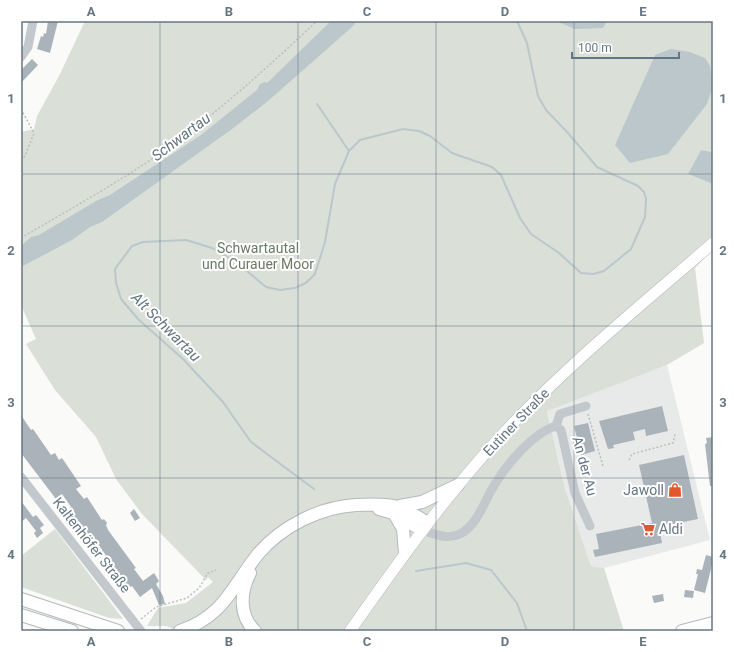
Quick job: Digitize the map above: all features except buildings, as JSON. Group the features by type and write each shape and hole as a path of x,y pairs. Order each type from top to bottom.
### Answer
{"highway":[{"path":"180,631 197,625 209,617 225,600 259,553 272,540 290,526 314,514 347,505 373,504 396,510 422,502 458,485"},
{"path":"255,631 250,626 244,615 242,603 244,586 256,565 270,548 290,532 313,520 332,513 373,508 410,511 425,527"},
{"path":"396,510 403,529 405,553"},
{"path":"21,599 118,631"},
{"path":"21,615 72,631"},
{"path":"682,631 708,624"}],"main road":[{"name":"Eutiner Straße","path":"350,631 425,527 458,485 500,438 543,393 713,242"}],"street":[{"path":"21,57 28,46 33,21"},
{"path":"556,426 560,414 586,406"},
{"name":"An der Au","path":"425,527 452,536 461,534 478,515 495,484 515,457 546,429 556,426 561,430 575,493 590,526"},
{"name":"Kaltenhöfer Straße","path":"21,477 138,627"}],"path":[{"path":"21,238 126,176 181,138 241,90 317,21"},
{"path":"21,109 34,133 25,156 21,160"},
{"path":"586,406 603,466"},
{"path":"628,460 632,454 672,443 675,434"},
{"path":"138,627 156,607 187,598 199,588 208,573 216,570"}],"shaded area":[{"path":"331,21 357,21 268,101 232,129 102,222 90,227 72,240 21,267 21,246 31,237 39,235 96,201 110,195 201,135 257,90 260,84 265,82 267,83"},
{"path":"556,21 607,21 603,28 575,29"},
{"path":"671,49 690,52 705,58 710,66 713,86 707,104 668,154 630,163 615,145 655,55"},
{"path":"701,150 713,152 713,184 688,174"},
{"path":"667,365 710,540 604,568 591,566 565,489 547,410"}],"green space":[{"name":"Schwartautal und Curauer Moor","path":"85,21 713,21 713,152 701,150 689,174 713,184 713,249 695,268 704,343 667,365 547,411 565,489 591,566 604,568 624,631 178,631 166,626 147,626 158,608 186,603 213,582 208,577 206,580 142,514 116,479 96,437 55,390 26,344 36,339 21,305 21,132 34,129 37,116 59,76"},
{"path":"55,529 123,619 109,618 21,587 21,556"}],"waterway":[{"name":"Alt Schwartau","path":"314,489 251,442 223,402 183,359 139,320 121,299 116,283 115,269 132,246 143,242 186,240 212,248 236,262 266,287 280,290 295,288 306,283 315,274 325,242 335,184 349,151 360,140 403,129 419,131 430,136 452,153 492,167 501,175 520,218 531,234 559,253 581,273 593,274 604,271 631,249 645,217 646,199 644,192 638,186 597,167 546,110 538,96 527,43 517,21"},
{"path":"317,104 349,151"},
{"name":"Alt Schwartau","path":"416,571 466,563 491,570 517,603 527,631"}],"place":[{"name":"Jawoll","path":"675,490"},
{"name":"Aldi","path":"648,529"}],"water label":[{"name":"Schwartau","path":"181,137"}]}
